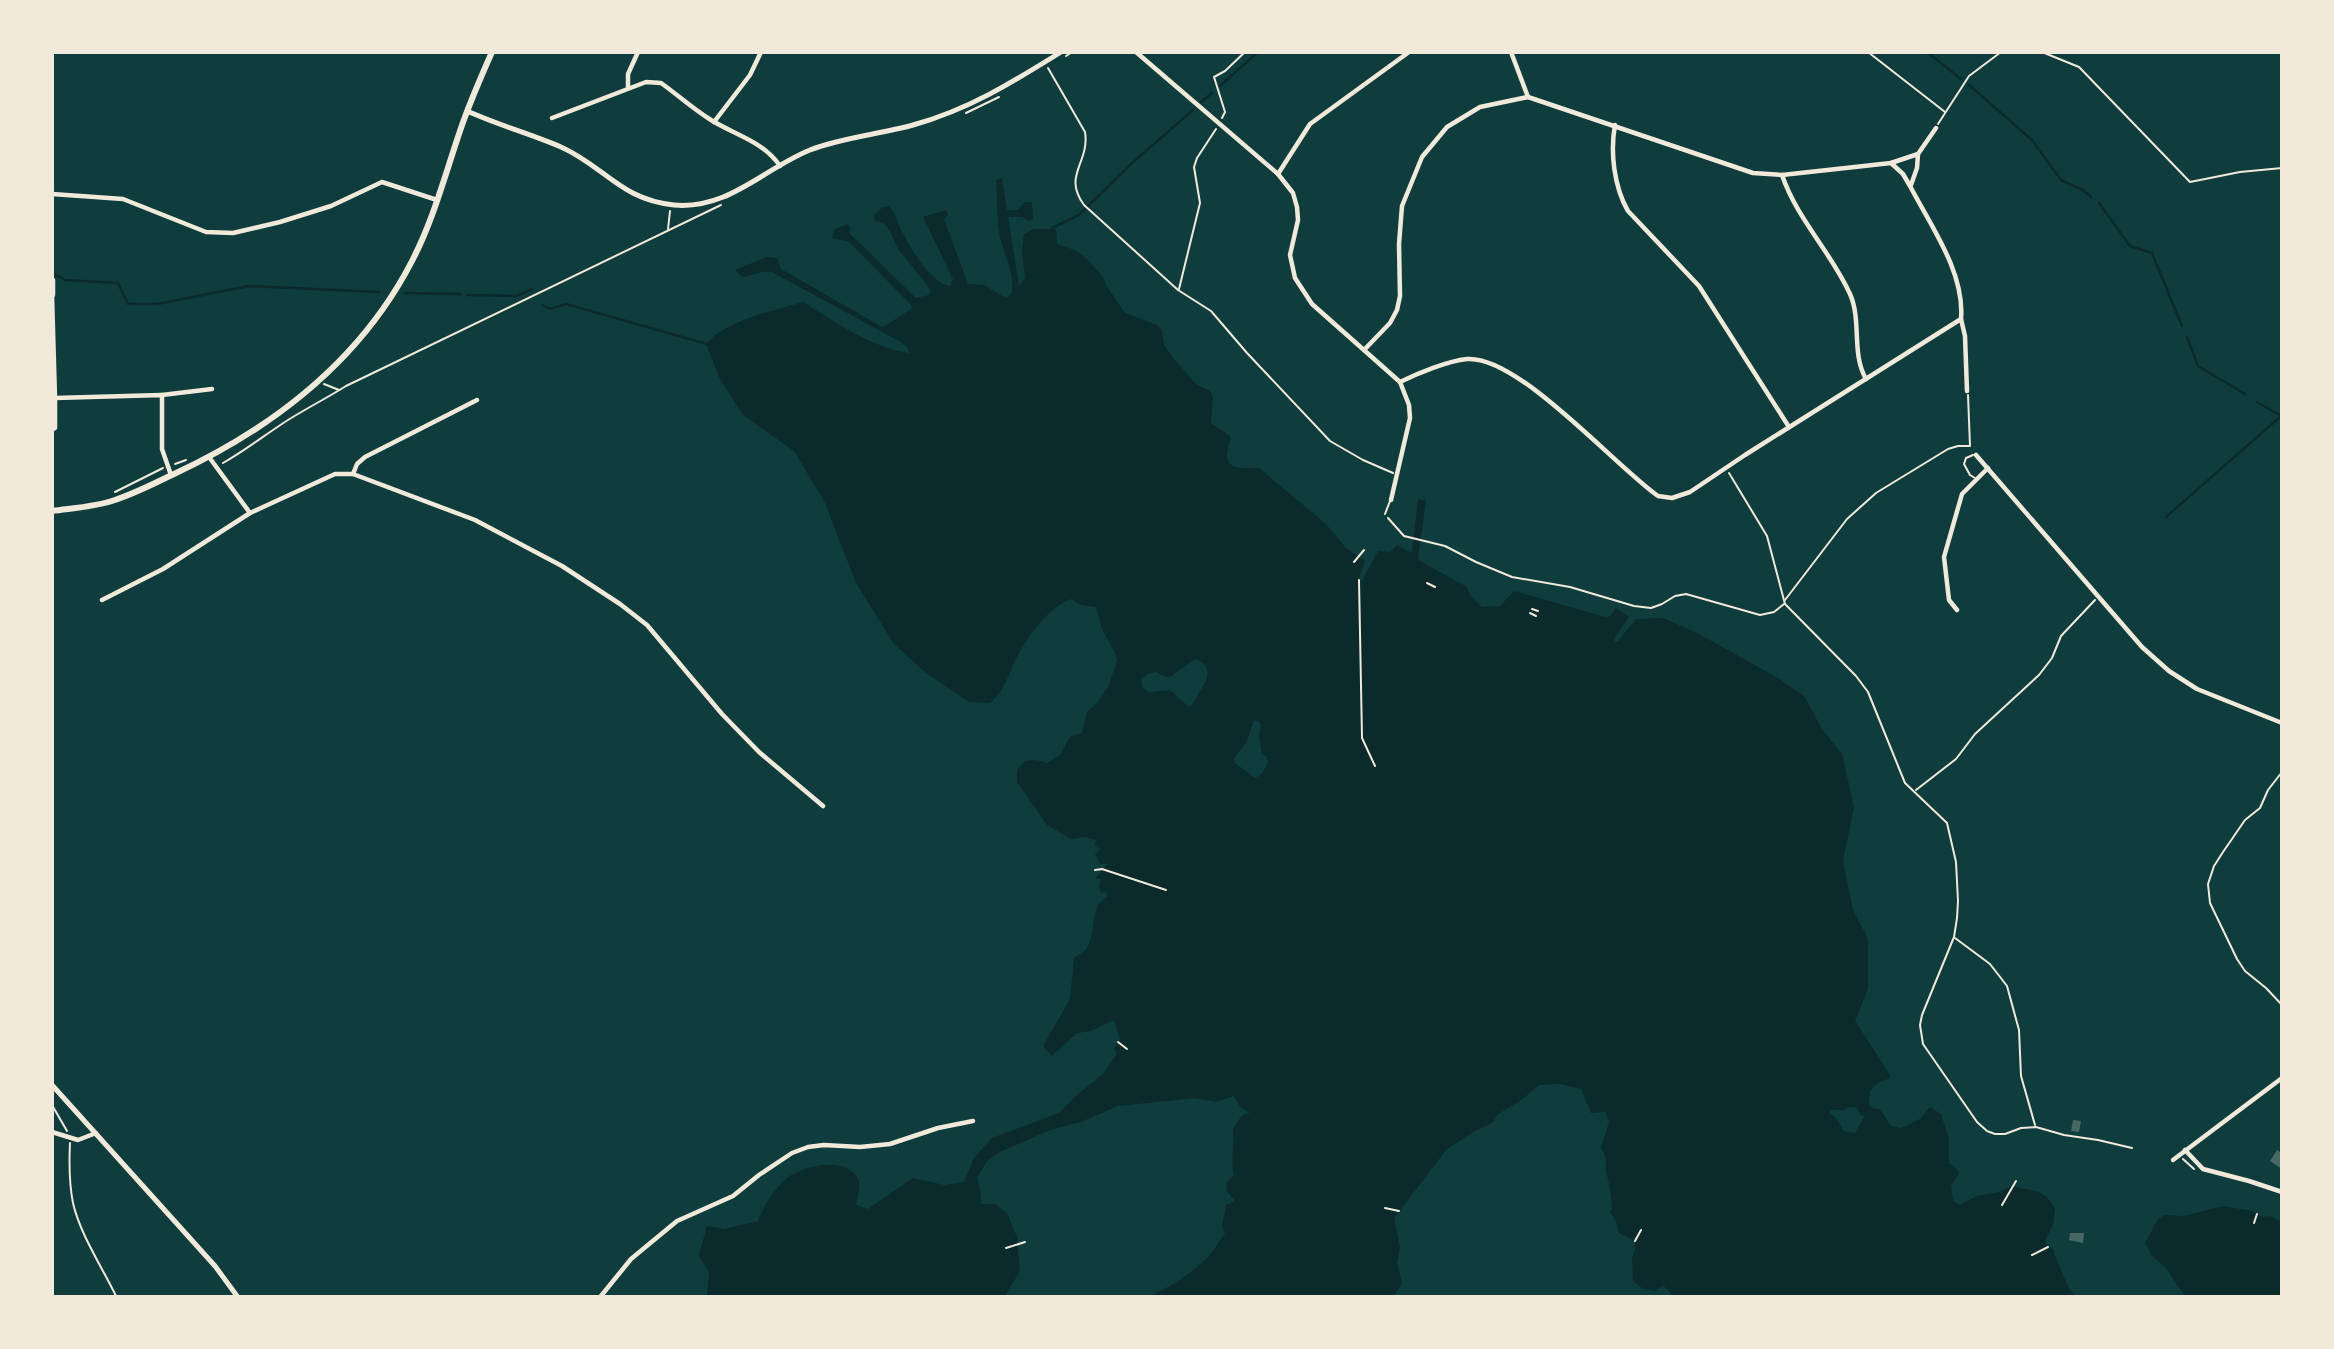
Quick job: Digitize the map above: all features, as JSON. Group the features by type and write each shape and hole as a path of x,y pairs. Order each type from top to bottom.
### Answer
{"main road":[{"path":"52,511 115,500 195,464 277,416 320,381 369,327 413,260 437,200 467,111 492,52"}],"street":[{"path":"628,88 628,74 639,52"},
{"path":"714,122 750,75 761,52"},
{"path":"467,111 563,148 636,196 671,204 707,203 723,198 811,149 914,125 959,110 993,94 1061,52"},
{"path":"1136,52 1278,174 1293,193 1298,220 1290,255 1295,278 1312,304 1400,382 1409,405 1410,418 1391,500"},
{"path":"1278,174 1310,124 1409,52"},
{"path":"1511,52 1528,97"},
{"path":"552,118 646,82 661,83 714,122 768,150 780,166"},
{"path":"1365,349 1390,323 1397,310 1400,296 1399,244 1402,206 1422,157 1439,135 1466,114 1494,103 1528,97 1753,173 1782,175 1891,163 1918,154"},
{"path":"1615,125 1613,136 1616,176 1628,211 1699,286 1789,427"},
{"path":"1910,186 1917,168 1918,154 1936,128"},
{"path":"1891,163 1903,174 1910,186 1957,277 1965,336 1967,391"},
{"path":"1782,175 1803,219 1850,295 1854,310 1858,360 1866,379"},
{"path":"52,194 122,199 205,232 216,233 233,233 280,222 331,206 382,181 437,200"},
{"path":"52,430 55,398 53,280"},
{"path":"1400,382 1468,359 1501,367 1535,390 1651,491 1665,498 1678,497 1690,492 1961,319"},
{"path":"55,398 162,395 212,388"},
{"path":"162,395 162,449 171,475"},
{"path":"353,474 357,464 365,457 477,400"},
{"path":"1976,455 2142,647 2169,671 2197,689 2281,723"},
{"path":"208,457 250,513"},
{"path":"1957,610 1949,600 1944,557 1962,494 1988,468"},
{"path":"102,600 163,569 250,513 335,474 353,474 475,520 562,566 620,604 647,625 744,738 823,806"},
{"path":"2173,1160 2281,1078"},
{"path":"52,1085 215,1266 237,1297"},
{"path":"601,1297 631,1259 677,1221 733,1196 793,1153 807,1147 824,1145 860,1147 890,1144 938,1128 973,1121"},
{"path":"52,1132 78,1140 96,1133"},
{"path":"2185,1150 2203,1168 2281,1192"}],"lane":[{"path":"1976,455 1971,454 1964,464 1970,475 1976,478"},
{"path":"1385,514 1391,500"}],"path":[{"path":"1178,290 1199,203 1194,167 1225,111 1214,77 1225,71 1245,52"},
{"path":"1868,52 1946,112"},
{"path":"1936,128 1969,76 2001,52"},
{"path":"2042,52 2080,67 2190,182 2240,172 2281,168"},
{"path":"1048,67 1085,132 1086,142 1074,174 1076,194 1084,205 1178,290 1211,311 1329,441 1397,475"},
{"path":"962,115 1007,92"},
{"path":"667,230 671,204"},
{"path":"216,468 288,420 340,390 724,204"},
{"path":"320,381 340,390"},
{"path":"1385,514 1404,536 1445,546 1513,577 1570,587 1634,606 1651,608 1675,596 1686,594 1760,615 1774,612 1784,602 1840,528 1876,493 1948,449 1970,446 1967,391"},
{"path":"107,495 192,457 195,464"},
{"path":"1726,468 1768,536 1784,602 1856,676 1868,692 1905,783 1941,816 1950,832 1956,862 1958,901 1954,937 1922,1015 1920,1025 1923,1044 1987,1131 2005,1134 2036,1126 2064,1135 2132,1148"},
{"path":"1354,562 1364,550"},
{"path":"1359,580 1362,738 1375,766"},
{"path":"1427,583 1434,587"},
{"path":"1916,791 1956,759 1975,734 2039,676 2052,658 2061,636 2095,599"},
{"path":"1532,609 1538,611"},
{"path":"1530,614 1536,615"},
{"path":"2281,772 2268,790 2260,808 2245,820 2223,852 2214,866 2208,884 2210,903 2237,959 2245,971 2281,1005"},
{"path":"1095,870 1102,869 1166,890"},
{"path":"1954,937 1990,964 2007,986 2019,1030 2021,1076 2036,1126"},
{"path":"1118,1042 1127,1049"},
{"path":"52,1105 70,1139 70,1178 80,1225 116,1297"},
{"path":"2002,1205 2016,1181"},
{"path":"1385,1208 1399,1211"},
{"path":"2254,1223 2257,1214"},
{"path":"1635,1241 1641,1230"},
{"path":"1006,1248 1025,1242"},
{"path":"2032,1255 2048,1247"}],"water":[{"path":"1002,178 1007,210 1018,210 1025,202 1032,202 1033,219 1029,221 1022,217 1008,217 1019,286 1025,278 1022,251 1024,234 1034,229 1056,229 1057,244 1075,250 1087,259 1103,277 1125,313 1157,325 1162,330 1164,345 1174,359 1197,385 1210,391 1213,397 1211,423 1231,438 1227,455 1231,465 1259,468 1326,524 1346,548 1365,561 1358,580 1362,581 1378,551 1390,552 1397,545 1412,553 1418,499 1426,501 1418,557 1420,561 1467,587 1470,595 1482,607 1500,606 1514,591 1605,617 1610,616 1616,608 1629,617 1614,639 1615,642 1636,619 1663,618 1697,633 1778,678 1804,696 1822,729 1842,754 1854,807 1843,861 1853,910 1868,939 1868,989 1855,1021 1890,1078 1878,1083 1870,1091 1869,1104 1872,1108 1880,1109 1891,1126 1901,1128 1920,1119 1930,1107 1941,1114 1949,1139 1949,1163 1959,1174 1951,1185 1953,1200 1959,1205 1977,1196 2000,1192 2012,1186 2047,1197 2055,1209 2046,1245 2054,1250 2074,1295 2090,1296 1673,1296 1663,1285 1655,1291 1643,1289 1633,1281 1632,1257 1635,1241 1619,1233 1610,1212 1610,1188 1606,1160 1601,1148 1609,1122 1605,1112 1591,1113 1581,1089 1560,1084 1539,1085 1498,1114 1492,1123 1447,1149 1394,1218 1400,1247 1397,1263 1402,1283 1394,1296 1149,1296 1174,1284 1200,1265 1225,1234 1222,1226 1226,1205 1235,1201 1226,1190 1227,1182 1234,1175 1233,1129 1242,1115 1250,1113 1240,1107 1234,1096 1215,1102 1195,1098 1118,1106 1081,1122 1050,1130 1000,1152 987,1161 977,1178 981,1204 995,1204 1007,1213 1017,1237 1020,1271 1005,1296 707,1296 709,1273 699,1255 707,1226 724,1229 758,1221 773,1193 793,1174 822,1165 833,1165 851,1171 858,1180 856,1205 868,1209 913,1178 944,1185 964,1182 974,1158 992,1138 1059,1113 1103,1074 1117,1054 1114,1048 1120,1039 1114,1020 1091,1031 1077,1033 1052,1056 1043,1046 1070,999 1074,958 1087,948 1098,906 1108,897 1106,892 1101,893 1101,879 1096,877 1108,864 1100,864 1095,854 1101,849 1095,846 1096,840 1086,837 1071,839 1047,825 1017,782 1017,770 1025,761 1047,763 1060,755 1070,737 1082,733 1087,712 1108,687 1117,661 1102,629 1096,607 1080,605 1072,599 1056,607 1028,639 996,697 990,703 969,702 925,672 894,644 856,583 825,503 795,452 742,414 719,377 706,344 725,329 738,323 803,302 867,340 909,353 908,348 899,341 772,272 742,277 735,270 767,257 777,258 781,269 882,327 912,308 911,305 848,241 832,237 835,229 848,224 849,233 916,298 929,295 931,290 898,249 884,223 875,221 874,215 883,207 889,206 924,267 942,283 950,286 953,279 923,217 946,210 948,215 944,219 968,284 984,285 1006,298 1011,293 1012,284 999,234 996,180","holes":["1195,659 1203,663 1208,673 1189,707 1170,690 1149,692 1142,687 1141,679 1147,674 1156,672 1170,677","1254,721 1258,721 1261,726 1259,735 1262,754 1267,757 1268,762 1262,774 1255,778 1235,763 1234,758 1246,743","1857,1108 1861,1116 1865,1116 1855,1133 1844,1131 1830,1114 1830,1110"]},
{"path":"2223,1206 2252,1211 2281,1222 2281,1296 2185,1296 2165,1267 2152,1256 2145,1243 2158,1219 2165,1215 2183,1216"}],"building":[{"path":"2073,1120 2081,1121 2079,1132 2071,1131"},
{"path":"2277,1150 2282,1153 2282,1169 2270,1161"},
{"path":"2070,1233 2084,1233 2083,1243 2069,1240"}],"waterway":[{"path":"1220,86 1258,52"},
{"path":"1927,52 1961,79"},
{"path":"1969,85 2032,140 2061,180 2083,190 2091,197"},
{"path":"1201,102 1212,93"},
{"path":"1052,228 1079,215 1132,163 1193,110"},
{"path":"2099,203 2130,246 2152,253 2182,326"},
{"path":"52,273 65,280 118,283 128,304 157,304 249,286 379,292"},
{"path":"467,295 517,296 532,289"},
{"path":"405,293 461,294"},
{"path":"542,305 550,309 566,304 707,344"},
{"path":"2187,337 2198,366 2245,394"},
{"path":"2257,402 2281,416"},
{"path":"2166,517 2281,416"}]}
